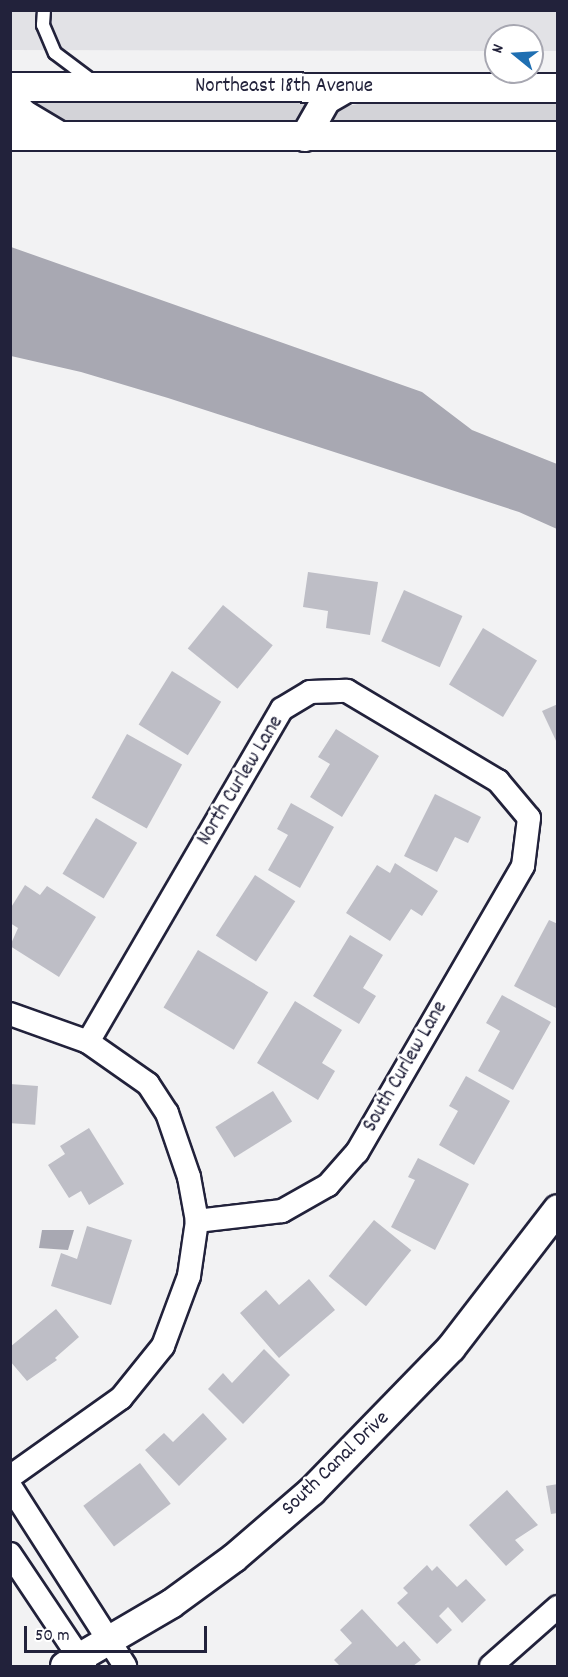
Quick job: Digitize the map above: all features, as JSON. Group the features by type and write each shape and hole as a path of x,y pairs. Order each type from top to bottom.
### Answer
{"street":[{"name":"Northeast 18th Avenue","path":"10,87 558,88"},
{"path":"305,136 326,100 347,87"},
{"path":"10,99 38,126 59,136"},
{"path":"10,136 558,136"},
{"name":"North Curlew Lane","path":"88,1042 282,710 310,692 347,691 498,782 529,818"},
{"name":"South Curlew Lane","path":"196,1221 282,1211 328,1185 357,1152 522,866 529,818"},
{"path":"10,1014 88,1042 148,1084 167,1113 189,1177 196,1221 189,1276 163,1346 121,1398 10,1477"},
{"name":"South Canal Drive","path":"77,1664 234,1558 320,1482 451,1348 558,1209"},
{"path":"10,1486 125,1666"},
{"path":"10,1554 77,1664"},
{"path":"491,1666 558,1607"}],"lane":[{"path":"44,10 43,25 55,53 84,77 106,86"}],"shaded area":[{"path":"11,11 557,11 557,51 544,51 544,24 484,24 484,51 11,50"},
{"path":"28,101 312,101 301,122 165,122 59,120"},
{"path":"557,101 557,123 329,121 342,107 368,102"},
{"path":"11,247 422,392 472,430 557,464 557,529 519,512 168,398 81,372 11,356"},
{"path":"42,1230 74,1230 68,1250 39,1248"}],"building":[{"path":"308,572 378,582 370,635 326,628 328,611 303,607"},
{"path":"404,590 462,616 440,667 381,641"},
{"path":"223,605 273,645 237,689 188,649"},
{"path":"483,628 537,660 503,717 449,685"},
{"path":"172,671 221,702 188,755 139,724"},
{"path":"558,704 558,745 542,711"},
{"path":"336,729 379,756 342,817 310,797 330,764 318,757"},
{"path":"127,734 182,765 147,828 92,798"},
{"path":"435,794 481,817 468,843 455,837 437,872 404,856"},
{"path":"291,803 334,827 300,888 268,870 288,835 277,829"},
{"path":"96,818 137,843 104,898 63,874"},
{"path":"395,863 438,891 422,916 411,909 390,941 346,913 377,865 390,873"},
{"path":"255,875 295,901 256,962 216,935"},
{"path":"25,885 40,895 47,886 96,917 59,977 10,946 18,928 10,923 10,909"},
{"path":"549,920 558,924 558,1009 514,986"},
{"path":"350,935 383,955 363,988 376,996 359,1024 313,996"},
{"path":"198,950 268,992 234,1050 163,1007"},
{"path":"502,995 551,1022 513,1090 478,1071 500,1031 486,1023"},
{"path":"295,1001 342,1030 322,1063 335,1071 318,1100 257,1063"},
{"path":"466,1076 510,1101 474,1165 439,1145 458,1111 449,1106"},
{"path":"10,1084 38,1086 35,1125 10,1123"},
{"path":"273,1091 292,1122 234,1158 215,1127"},
{"path":"89,1128 124,1184 89,1205 81,1191 69,1198 48,1165 65,1154 60,1146"},
{"path":"418,1158 469,1184 435,1250 391,1227 415,1180 408,1177"},
{"path":"374,1220 411,1250 366,1306 329,1276"},
{"path":"87,1226 132,1240 111,1305 51,1286 61,1253 77,1259"},
{"path":"309,1279 335,1310 279,1358 240,1313 266,1290 279,1305"},
{"path":"56,1309 79,1337 55,1358 57,1360 27,1381 10,1361 10,1347"},
{"path":"264,1349 290,1375 243,1424 208,1389 223,1373 232,1383"},
{"path":"203,1413 227,1439 179,1486 145,1450 164,1433 173,1442"},
{"path":"140,1463 171,1504 114,1546 83,1506"},
{"path":"558,1484 558,1513 551,1514 546,1486"},
{"path":"507,1490 538,1525 515,1540 524,1550 506,1566 469,1525"},
{"path":"427,1565 432,1571 437,1566 457,1587 466,1579 486,1600 462,1623 448,1607 439,1616 452,1630 437,1644 397,1603 408,1593 403,1588"},
{"path":"362,1609 397,1647 404,1641 421,1660 413,1666 340,1666 334,1660 352,1643 340,1630"}]}
